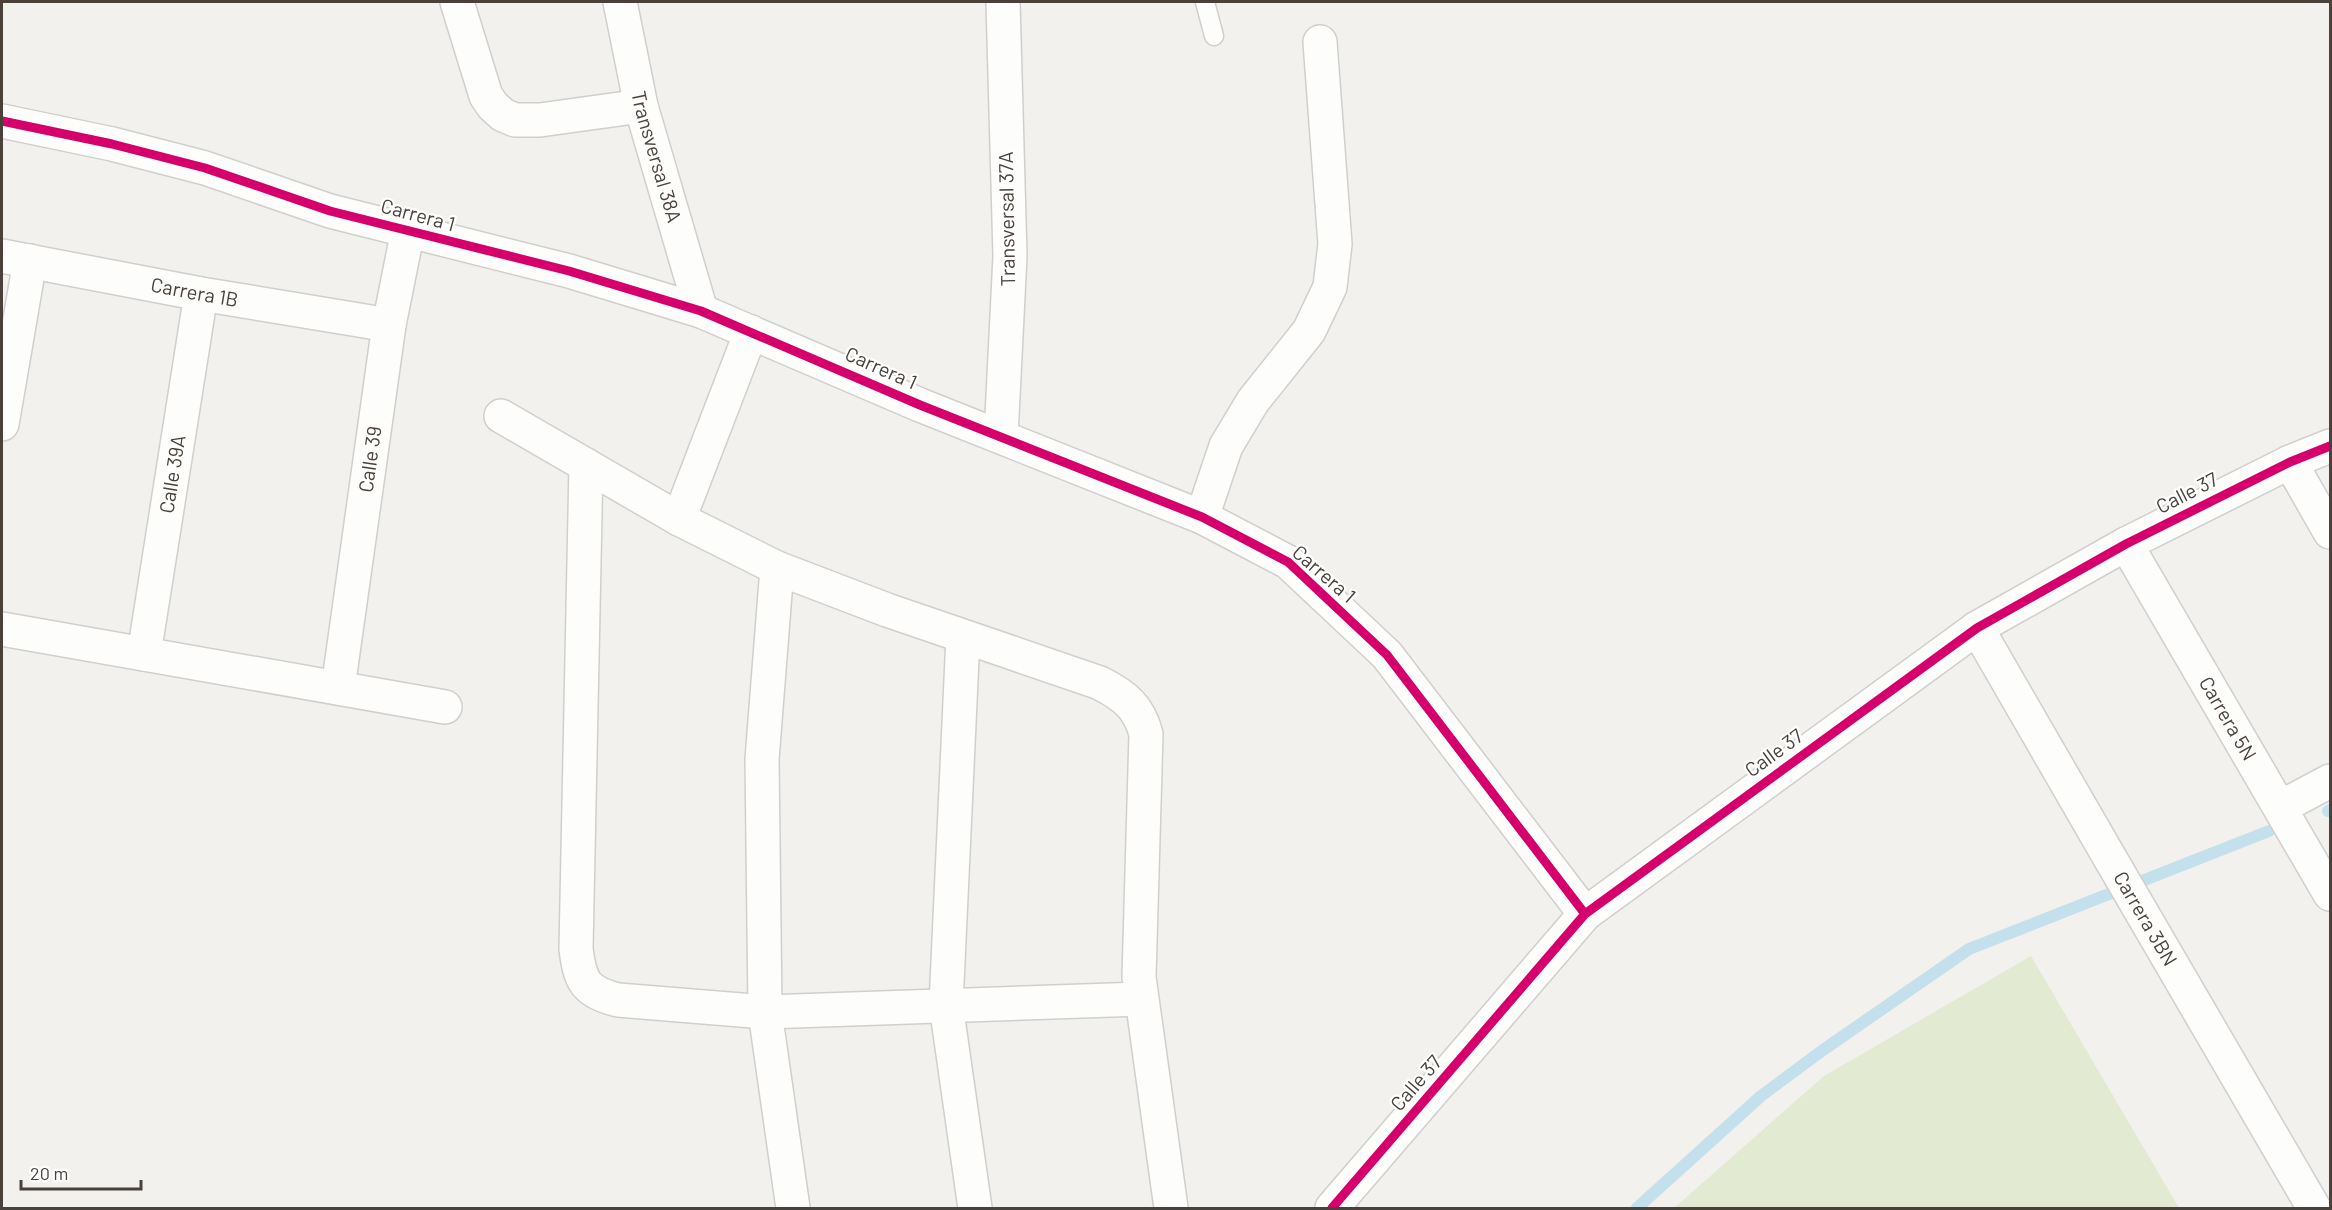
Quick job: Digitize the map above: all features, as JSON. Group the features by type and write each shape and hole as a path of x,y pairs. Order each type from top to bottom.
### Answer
{"street":[{"path":"457,2 486,96 503,115 515,120 540,120 641,106"},
{"name":"Transversal 38A","path":"620,2 641,106 701,311"},
{"name":"Transversal 37A","path":"1001,436 1010,256 1003,2"},
{"path":"1202,517 1226,446 1253,401 1309,330 1330,287 1335,244 1320,42"},
{"name":"Carrera 1","path":"2,121 112,144 205,168 330,211 569,271 701,311 920,405 1202,517 1288,562 1387,655 1585,914"},
{"name":"Calle 39","path":"339,688 389,325 408,230"},
{"path":"2,424 16,259"},
{"name":"Carrera 1B","path":"16,259 201,294 389,325"},
{"name":"Calle 39A","path":"144,654 201,294"},
{"path":"679,519 751,332"},
{"path":"501,416 679,519 777,568 963,637 1100,683 1129,701 1142,719 1146,734 1138,977 1171,1209"},
{"name":"Calle 37","path":"1332,1209 1585,914 1977,628 2126,544 2290,462 2331,446"},
{"path":"2290,462 2331,532"},
{"path":"586,465 576,949 579,972 588,987 603,996 618,1000 765,1012 1141,999"},
{"name":"Carrera 5N","path":"2126,544 2331,894"},
{"path":"777,568 762,759 765,1012 793,1209"},
{"name":"Carrera 3BN","path":"1977,628 2314,1209"},
{"path":"2,629 446,707"},
{"path":"963,637 946,1005 975,1209"},
{"path":"2281,807 2331,781"}],"lane":[{"path":"1205,2 1214,36"}],"green space":[{"path":"2031,956 2179,1208 1674,1208 1824,1076"}],"waterway":[{"path":"1637,1208 1761,1096 1969,949 2269,831"}],"cycle path":[{"path":"2,121 112,144 205,168 330,211 569,271 701,311 920,405 1202,517 1288,562 1387,655 1585,914"},
{"path":"1332,1208 1585,914 1977,628 2126,544 2290,462 2330,446"}]}
